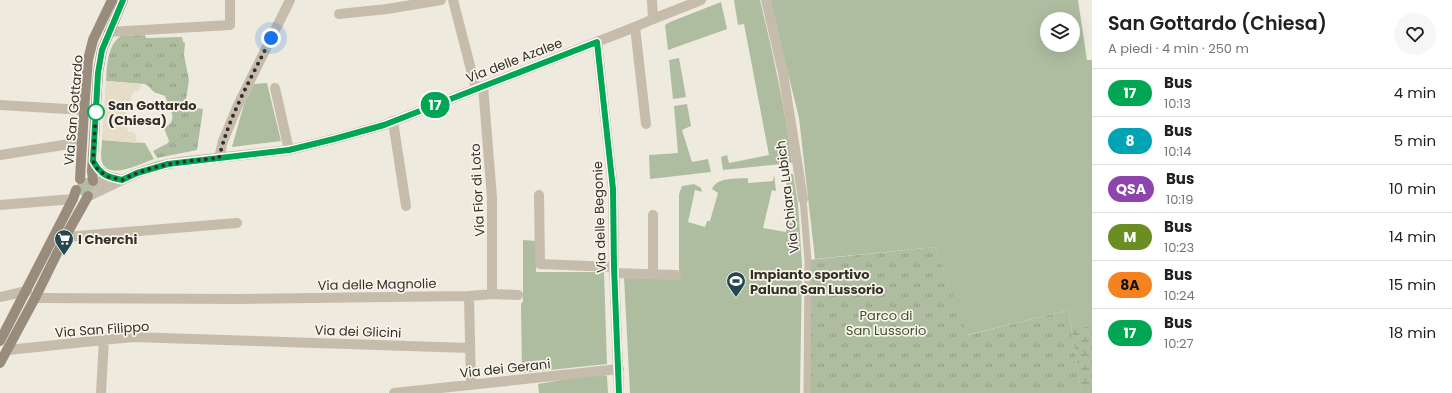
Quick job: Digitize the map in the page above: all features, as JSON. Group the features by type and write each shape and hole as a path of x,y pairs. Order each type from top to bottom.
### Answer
{"main road":[{"name":"Via San Gottardo","path":"80,179 88,60 92,40 112,0"},
{"name":"Via San Gottardo","path":"94,182 92,171 98,73 102,50 108,32 123,0"},
{"path":"0,341 27,291 75,194 77,184 80,179 88,178 94,182 95,189 89,196 65,237 35,298 0,363"},
{"path":"75,194 89,196"}],"street":[{"path":"108,32 230,25 230,0"},
{"path":"219,158 223,141 238,105 290,0"},
{"path":"339,14 388,5 441,0"},
{"name":"Via Fior di Loto","path":"453,0 480,87 492,198 492,294"},
{"path":"652,0 653,19"},
{"name":"Via delle Azalee","path":"119,179 158,166 178,162 289,150 334,139 394,121 635,28 653,19 701,0"},
{"name":"Via Chiara Lubich","path":"766,0 783,73 803,199 808,260 806,393"},
{"path":"635,28 646,124"},
{"name":"Via delle Begonie","path":"597,42 613,189 614,270 619,393"},
{"path":"275,88 289,150"},
{"path":"0,105 84,110"},
{"path":"394,121 406,206"},
{"path":"0,155 82,142"},
{"path":"93,161 98,170 109,177 119,179"},
{"path":"94,182 119,179"},
{"path":"89,196 119,179"},
{"path":"0,205 75,194"},
{"path":"539,195 540,264 676,275"},
{"path":"653,215 653,273"},
{"path":"65,237 237,223"},
{"path":"0,297 27,291"},
{"name":"Via delle Magnolie","path":"35,298 237,299 469,296 492,294 518,295"},
{"path":"469,296 471,385"},
{"name":"Via San Filippo","path":"8,350 132,337 246,340"},
{"path":"101,393 104,340"},
{"name":"Via dei Glicini","path":"246,340 470,348"},
{"name":"Via dei Gerani","path":"394,393 619,369"}],"green space":[{"path":"734,0 760,0 782,101 791,163 723,170 721,157 727,155 729,163 769,155 744,24 738,25"},
{"path":"770,0 1078,0 1080,12 1040,12 1040,52 1080,52 1080,13 1087,60 1092,60 1092,393 1081,393 1069,310 967,335 935,247 815,259 799,118"},
{"path":"721,2 727,29 668,50 665,25"},
{"path":"145,35 146,38 182,37 183,42 185,43 184,55 189,80 185,106 203,109 197,150 157,158 153,151 168,143 169,141 164,128 169,125 172,118 171,109 165,96 154,92 145,84 106,81 110,51 116,40 121,36"},
{"path":"679,58 686,97 673,99 669,60"},
{"path":"267,83 281,141 232,147 244,104 254,84"},
{"path":"687,104 691,126 682,130 692,162 708,159 711,172 650,179 649,155 678,153 674,106"},
{"path":"102,140 145,143 154,159 134,167 111,170 106,167 101,160"},
{"path":"774,174 776,191 772,190 763,228 786,232 794,195 787,193 786,174 793,174 798,204 802,265 800,393 630,393 624,277 652,276 679,279 679,194 682,186 694,184 701,188 702,192 695,190 688,222 705,227 707,221 710,221 718,193 712,189 714,185 727,179 748,178 748,183 773,181"},
{"path":"83,178 88,178 95,186 94,192 84,197 78,193 77,188 78,183"},
{"path":"523,240 536,241 536,272 604,272 607,364 522,373 521,304 523,301"},
{"name":"Parco di San Lussorio","path":"935,247 968,335 1069,310 1081,393 807,393 808,260"},
{"path":"1092,326 1092,393 1081,393 1072,330"},
{"path":"597,374 607,376 608,393 539,393 538,384"}],"shaded area":[{"path":"106,81 141,84 138,92 134,91 127,107 125,107 127,129 129,132 133,132 136,135 137,143 102,140"}],"bus line":[{"name":"17","path":"123,0 108,32 102,50 98,73 93,161 98,170 109,177 122,180 158,166 178,162 289,150 384,125 597,42 613,189 614,267 619,393"}],"place":[{"name":"San Gottardo (Chiesa)","path":"96,112"},
{"name":"I Cherchi","path":"64,256"},
{"name":"Impianto sportivo Paluna San Lussorio","path":"736,298"}],"route":[{"path":"96,112 93,161 98,170 109,177 122,180 158,166 178,162 219,158 223,141 238,105 271,38"}]}
